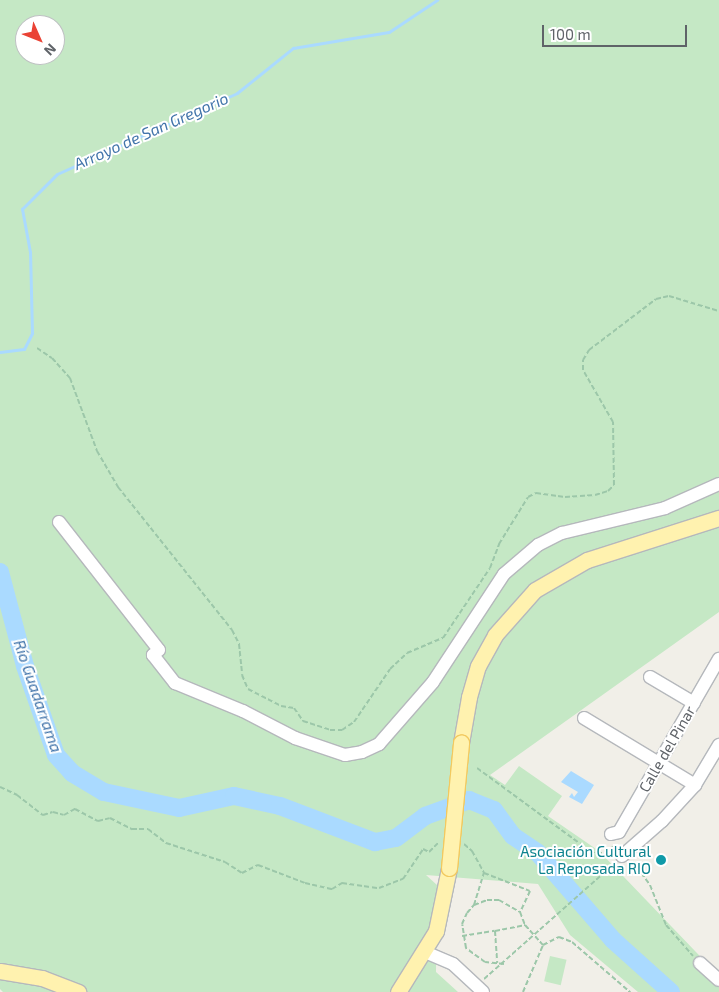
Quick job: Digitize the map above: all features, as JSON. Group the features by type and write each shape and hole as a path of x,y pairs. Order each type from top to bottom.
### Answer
{"main road":[{"path":"398,992 425,952 443,908 449,868 461,743 469,697 478,666 508,618 550,578 587,560 719,518"},
{"path":"637,544 719,527"},
{"path":"0,971 42,978 78,992"}],"street":[{"path":"59,522 158,650 153,655 175,683 244,711 295,738 345,755 362,752 379,744 433,682 504,574 538,545 562,534 665,508 719,484"},
{"name":"Calle del Pinar","path":"621,846 619,832 719,659"},
{"path":"650,677 694,703"},
{"path":"584,718 695,785"},
{"path":"621,846 662,821 695,785 719,745"},
{"path":"425,952 453,964 480,989"},
{"path":"700,963 719,980"}],"path":[{"path":"37,348 52,358 70,378 97,451 118,487 232,630 239,644 242,675 248,689 281,706 294,708 303,721 330,730 342,730 354,722 390,669 407,653 443,638 490,568 499,544 528,497 536,493 565,497 595,494 608,491 614,485 612,422 584,370 583,360 589,350 656,299 669,296 719,311"},
{"path":"477,768 590,851 597,854 621,846"},
{"path":"0,787 17,795 43,815 53,812 64,815 75,809 98,821 110,818 132,829 148,828 166,843 225,862 242,873 258,865 305,883 332,889 342,883 380,888 403,878 423,850 429,852 442,840"},
{"path":"460,841 472,851 484,873 530,891 520,912"},
{"path":"480,989 621,846"},
{"path":"621,846 650,885 662,908 666,925 700,963"},
{"path":"484,873 474,905 462,924 462,936 474,957 504,964"},
{"path":"474,905 487,900 499,900 520,912 525,925 543,945"},
{"path":"462,936 525,925"},
{"path":"495,931 497,963"},
{"path":"523,992 543,945 559,937 572,942 630,992"}],"green space":[{"path":"0,0 719,0 719,612 490,775 505,785 519,766 562,796 548,816 599,851 719,976 719,992 638,992 570,935 538,884 426,875 437,885 436,972 458,992 3,992 0,989"},
{"path":"550,956 567,960 561,985 544,981"}],"water":[{"path":"571,771 594,785 582,804 569,797 572,793 574,797 578,792 561,782"}],"waterway":[{"name":"Arroyo de San Gregorio","path":"0,352 24,349 32,333 30,252 22,209 57,174 237,93 293,48 389,32 437,0"},
{"name":"Río Guadarrama","path":"0,572 25,666 56,755 72,773 104,792 179,808 234,796 280,806 375,842 396,838 425,816 469,800 494,810 513,836 538,853 613,940 671,992"}],"place":[{"name":"Asociación Cultural La Reposada RIO","path":"661,860"}]}
